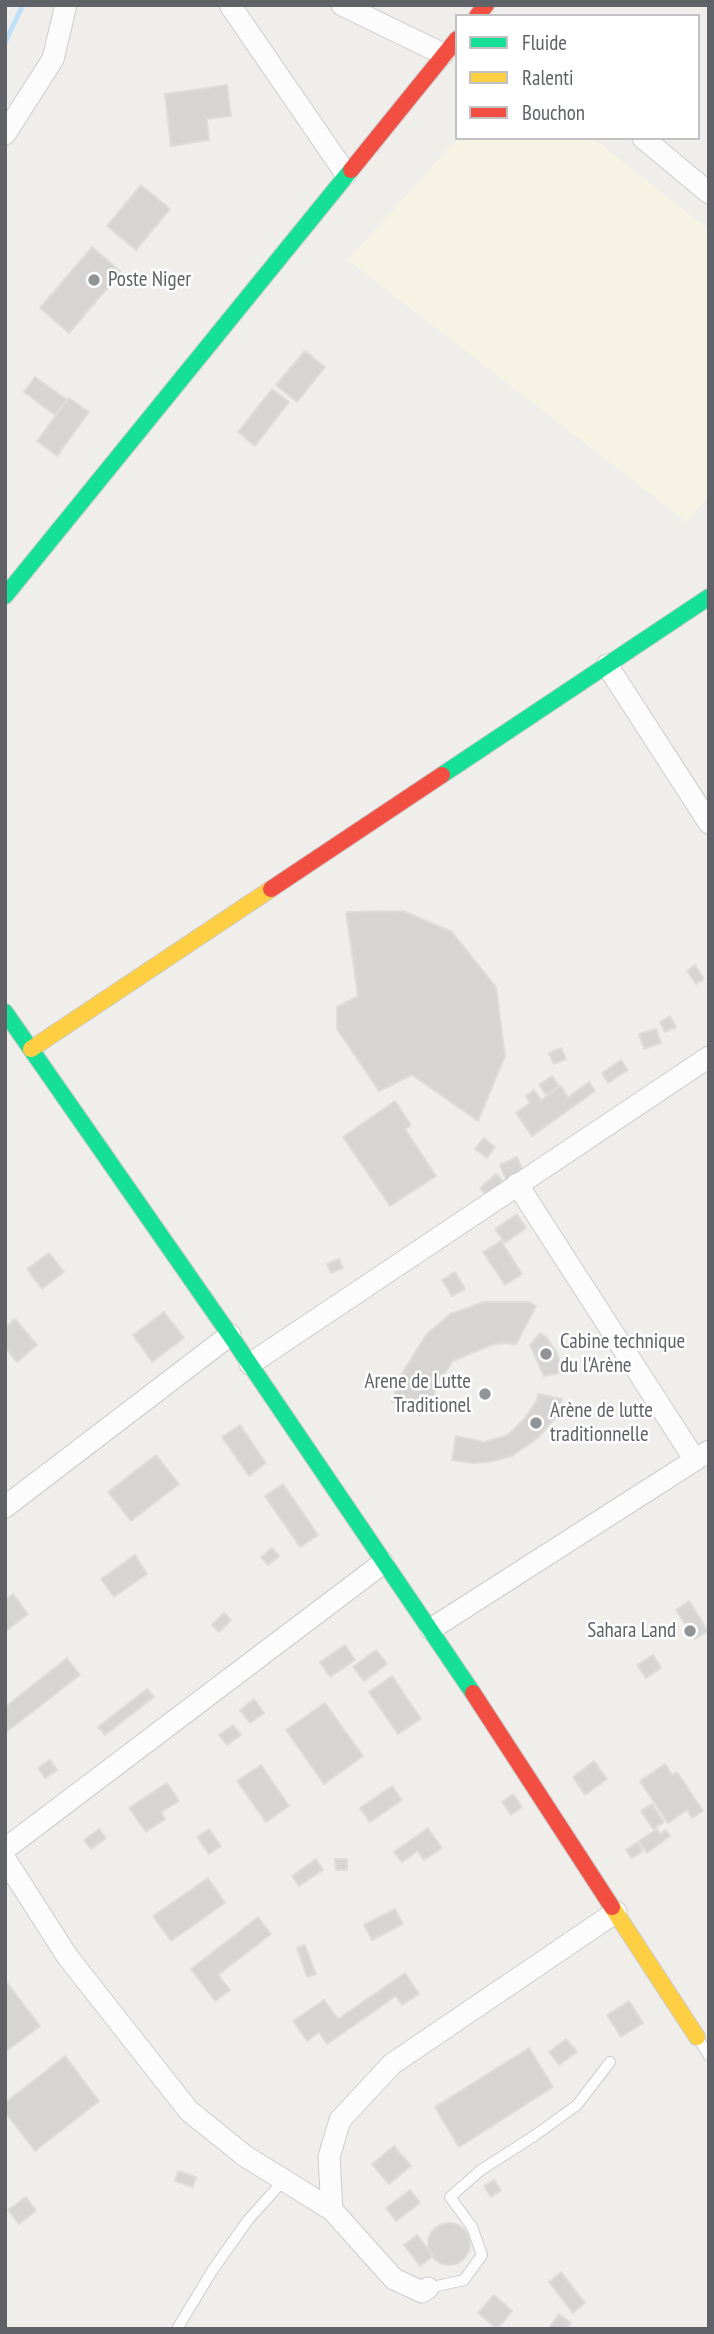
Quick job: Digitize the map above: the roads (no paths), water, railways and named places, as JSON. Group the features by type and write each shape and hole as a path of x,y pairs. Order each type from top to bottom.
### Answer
{"street":[{"path":"5,134 53,59 66,5"},
{"path":"230,5 346,174"},
{"path":"5,596 450,46 342,5"},
{"path":"645,140 709,193"},
{"path":"31,1049 709,597"},
{"path":"607,665 709,823"},
{"path":"5,1012 431,1629 697,2037"},
{"path":"250,1364 709,1057"},
{"path":"431,1629 702,1456 517,1184"},
{"path":"5,1507 230,1335"},
{"path":"5,1849 383,1563"},
{"path":"5,1859 67,1956 189,2111 245,2156 332,2210 394,2279 422,2292 428,2288"},
{"path":"332,2210 329,2157 340,2120 392,2064 616,1912"}],"lane":[{"path":"697,2037 709,2056"},
{"path":"428,2288 464,2280 482,2255 472,2227 450,2197 481,2170 577,2105 610,2063"},
{"path":"177,2329 212,2271 248,2220 284,2180"}],"waterway":[{"path":"5,42 23,5"}],"place":[{"name":"Poste Niger","path":"94,280"},
{"name":"Cabine technique du l'Arène","path":"546,1354"},
{"name":"Arene de Lutte Traditionel","path":"485,1394"},
{"name":"Arène de lutte traditionnelle","path":"536,1423"},
{"name":"Sahara Land","path":"690,1631"}]}
